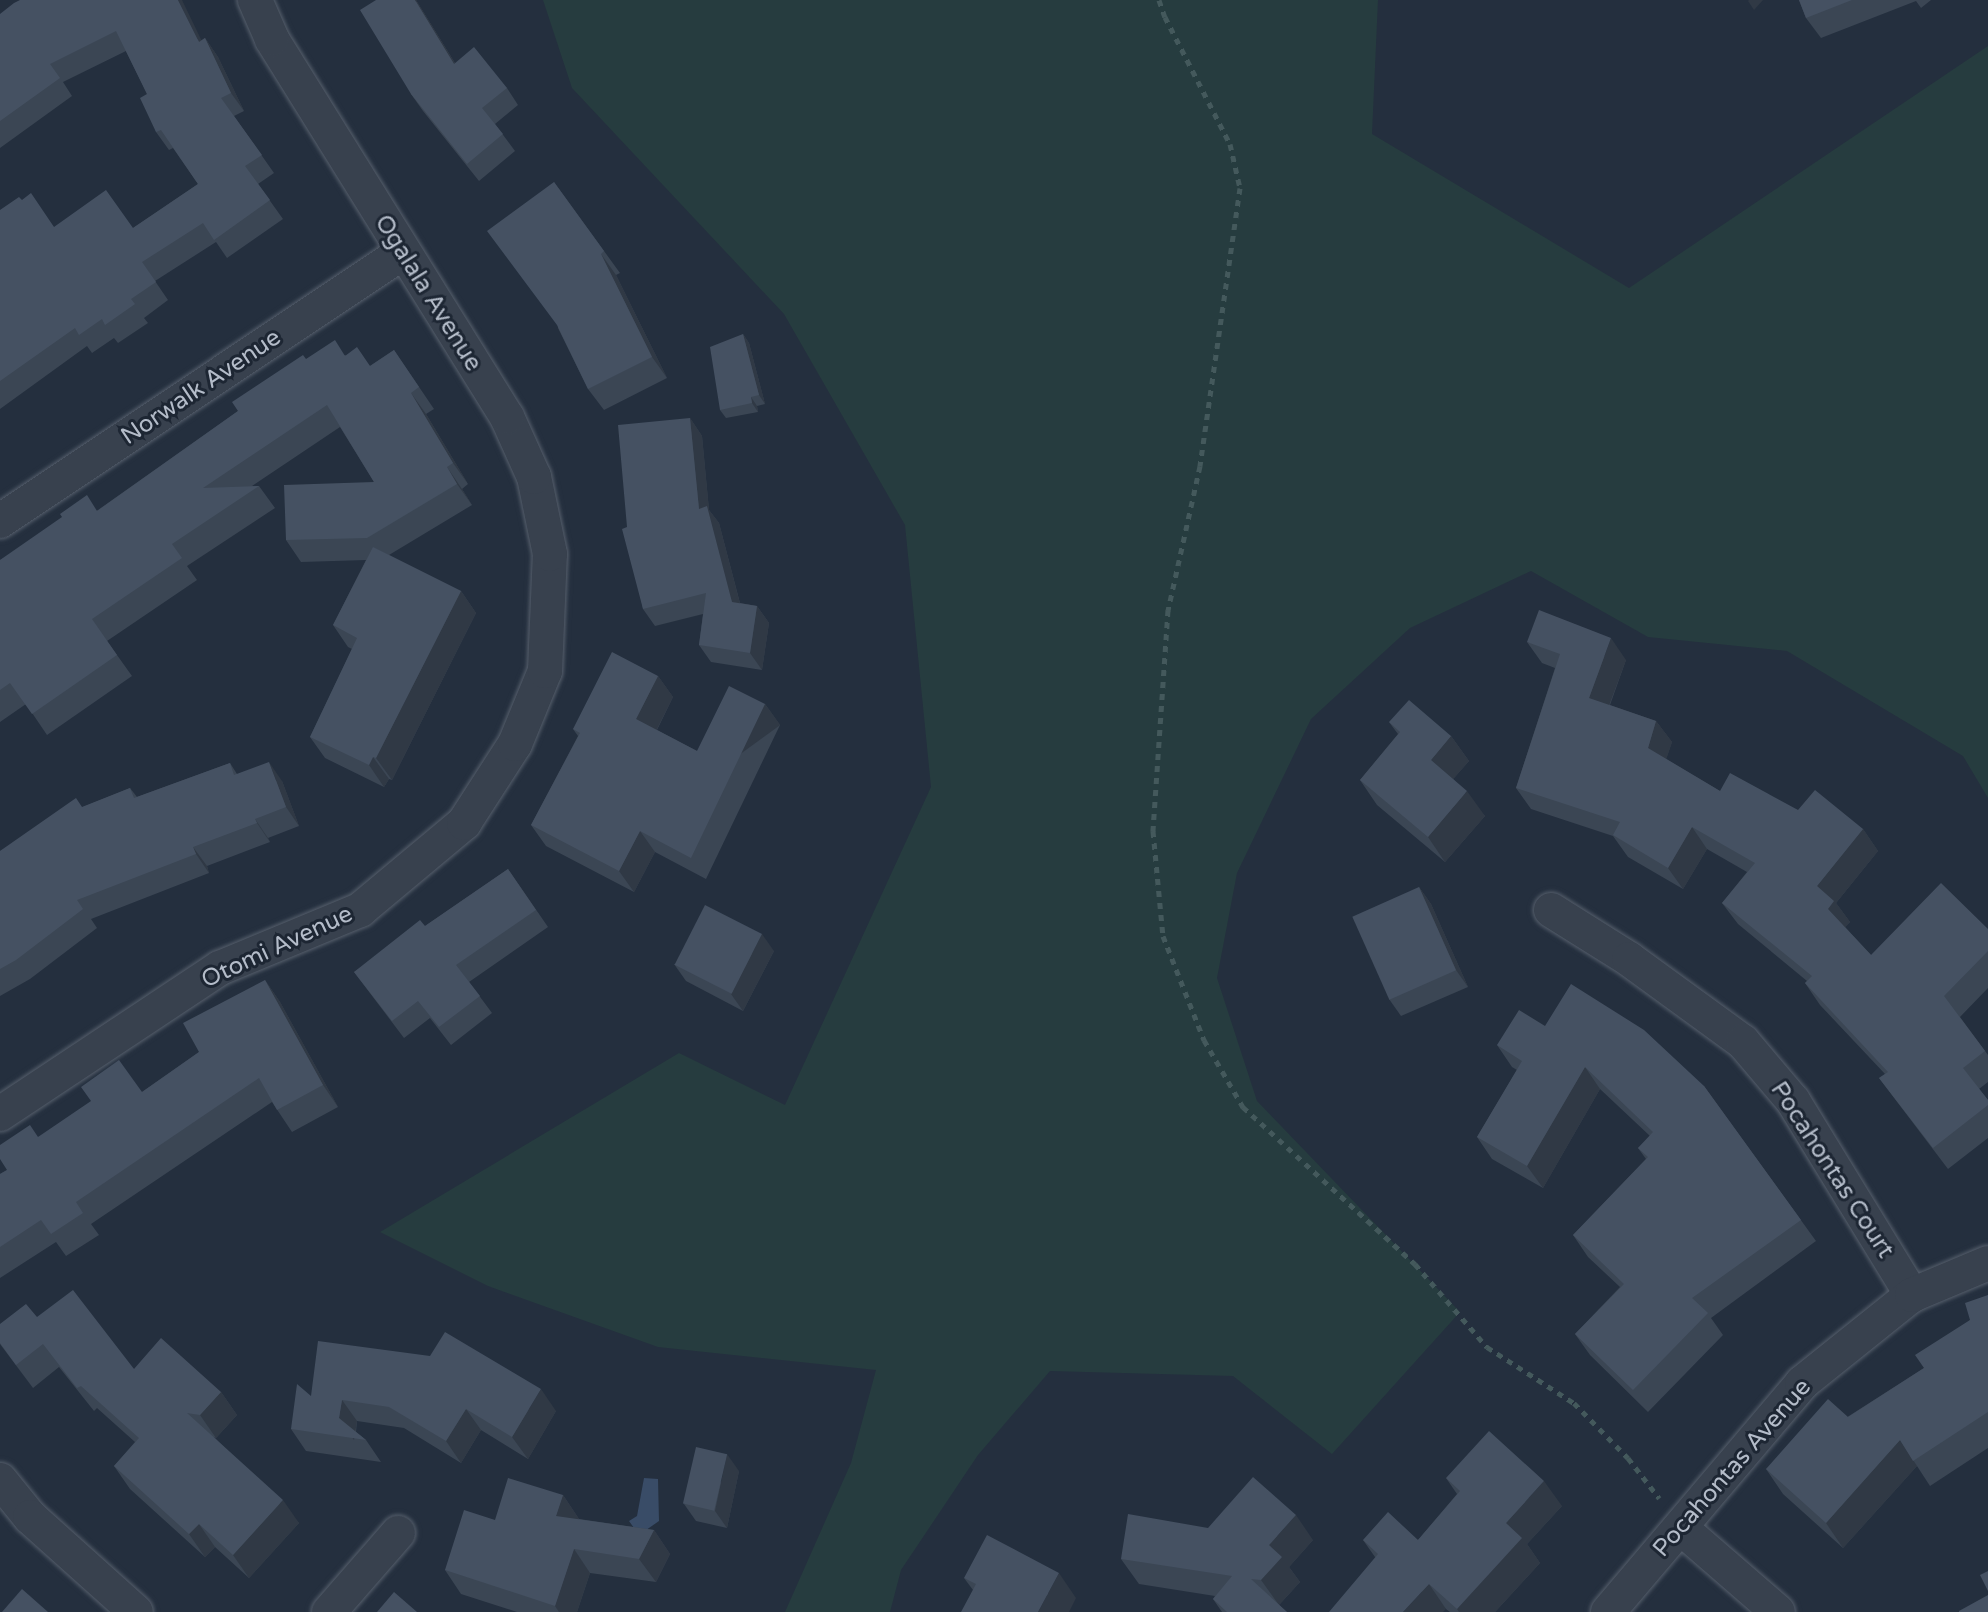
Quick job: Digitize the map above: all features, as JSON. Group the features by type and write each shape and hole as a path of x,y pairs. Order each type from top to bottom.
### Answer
{"street":[{"name":"Ogalala Avenue","path":"255,0 272,39 402,253 507,417 534,477 550,554 548,603"},
{"name":"Norwalk Avenue","path":"0,521 402,253"},
{"name":"Otomi Avenue","path":"0,1114 220,968 360,910 464,823 515,744 545,671 548,603"},
{"name":"Pocahontas Court","path":"1551,910 1629,959 1743,1042 1793,1101 1912,1295"},
{"name":"Pocahontas Avenue","path":"1608,1612 1802,1383 1912,1295 1988,1263"},
{"path":"0,1480 30,1517 136,1612"},
{"path":"1681,1528 1778,1612"},
{"path":"329,1612 398,1533"}],"path":[{"path":"1159,0 1230,144 1240,188 1200,466 1168,610 1153,831 1163,936 1204,1040 1243,1107 1415,1264 1487,1347 1574,1403 1628,1458 1681,1528"}],"green space":[{"path":"543,0 1378,0 1372,134 1629,288 1988,46 1988,798 1963,756 1787,651 1648,637 1531,571 1410,628 1311,719 1237,873 1217,978 1257,1101 1460,1312 1332,1454 1233,1376 1050,1371 978,1455 901,1570 890,1612 785,1612 851,1463 876,1370 658,1347 488,1286 380,1232 679,1053 785,1105 931,787 905,525 784,314 572,88"}],"water":[{"path":"644,1478 658,1479 659,1521 639,1535 629,1521 637,1516"}],"building":[{"path":"20,0 178,0 199,42 205,38 231,93 221,98 262,155 245,166 270,200 214,240 203,223 142,262 156,282 131,299 135,304 105,325 102,319 79,335 75,328 0,381 0,210 31,193 54,227 106,190 133,228 198,184 161,130 156,132 140,98 147,94 116,31 50,64 60,78 0,121 0,14"},
{"path":"376,0 415,0 454,64 474,47 507,88 482,108 503,134 467,164 411,94 360,10"},
{"path":"1799,0 1852,0 1806,18"},
{"path":"554,182 604,251 601,254 652,357 588,389 557,325 487,231"},
{"path":"743,334 759,395 751,397 752,403 720,410 710,347"},
{"path":"335,340 345,356 357,347 370,366 394,350 419,387 411,393 453,463 447,467 457,484 367,538 286,540 284,485 374,482 327,405 203,488 259,486 172,544 182,558 92,619 117,655 32,714 10,683 0,690 0,560 62,517 60,514 87,495 97,511 238,411 232,402 303,355 306,359"},
{"path":"690,418 699,509 707,506 732,602 757,606 750,653 699,645 706,593 643,609 622,529 627,527 618,425"},
{"path":"373,547 461,591 376,758 373,757 369,765 310,737 357,638 333,625"},
{"path":"1539,610 1611,638 1589,698 1656,721 1648,748 1720,791 1730,773 1798,810 1815,790 1863,829 1817,886 1834,901 1828,909 1871,955 1941,883 1988,929 1988,951 1944,996 1985,1051 1963,1068 1988,1100 1988,1105 1933,1148 1879,1078 1888,1072 1805,983 1812,976 1722,903 1755,863 1692,827 1668,868 1613,835 1620,822 1516,788 1560,654 1527,642"},
{"path":"612,652 658,676 636,719 697,751 729,686 765,704 691,858 640,831 619,871 531,825 580,733 573,729"},
{"path":"1409,700 1451,736 1431,760 1467,791 1428,837 1360,780 1400,732 1389,722"},
{"path":"269,762 286,807 255,819 257,823 193,847 196,854 77,900 83,909 0,969 0,851 76,798 82,807 130,788 134,798 230,763 234,775"},
{"path":"508,869 536,910 456,965 480,996 439,1027 418,1001 392,1021 354,972 420,920 425,926"},
{"path":"1419,887 1456,970 1389,1000 1352,917"},
{"path":"705,905 762,934 732,994 675,965"},
{"path":"265,980 323,1085 277,1110 259,1078 76,1202 83,1213 51,1234 41,1220 0,1247 0,1174 7,1170 0,1159 0,1145 30,1125 38,1137 91,1101 81,1087 119,1060 142,1092 199,1052 183,1023"},
{"path":"1571,984 1644,1030 1704,1086 1801,1220 1692,1298 1708,1313 1633,1390 1575,1334 1624,1284 1573,1235 1648,1157 1638,1148 1653,1132 1585,1067 1527,1166 1477,1137 1522,1061 1497,1045 1519,1010 1545,1026"},
{"path":"73,1290 134,1369 161,1338 221,1392 200,1415 187,1413 283,1500 233,1555 199,1524 189,1534 114,1466 139,1438 81,1386 77,1388 43,1344 16,1365 0,1343 0,1324 26,1304 37,1317"},
{"path":"1988,1295 1988,1412 1913,1461 1900,1440 1826,1523 1766,1469 1828,1399 1848,1417 1924,1368 1915,1355 1970,1320 1965,1303"},
{"path":"445,1332 541,1389 512,1437 466,1409 446,1441 389,1407 342,1400 339,1418 366,1440 291,1429 297,1384 311,1396 318,1341 430,1356"},
{"path":"1489,1431 1544,1481 1506,1523 1522,1538 1457,1609 1429,1584 1403,1612 1329,1612 1378,1554 1363,1540 1388,1512 1418,1540 1460,1491 1446,1478"},
{"path":"696,1447 727,1454 714,1511 683,1504"},
{"path":"1253,1477 1296,1515 1269,1545 1282,1557 1261,1580 1251,1579 1287,1612 1227,1612 1213,1599 1232,1576 1121,1559 1128,1514 1208,1528"},
{"path":"508,1478 563,1495 556,1516 654,1530 639,1559 574,1549 555,1606 445,1570 464,1510 495,1520"},
{"path":"987,1535 1059,1573 1038,1612 961,1612 976,1584 964,1578"},
{"path":"1988,1571 1988,1591 1980,1575"},
{"path":"22,1589 48,1612 2,1612"},
{"path":"394,1592 417,1612 377,1612"},
{"path":"1988,1595 1988,1612 1959,1612 1959,1611"}]}
